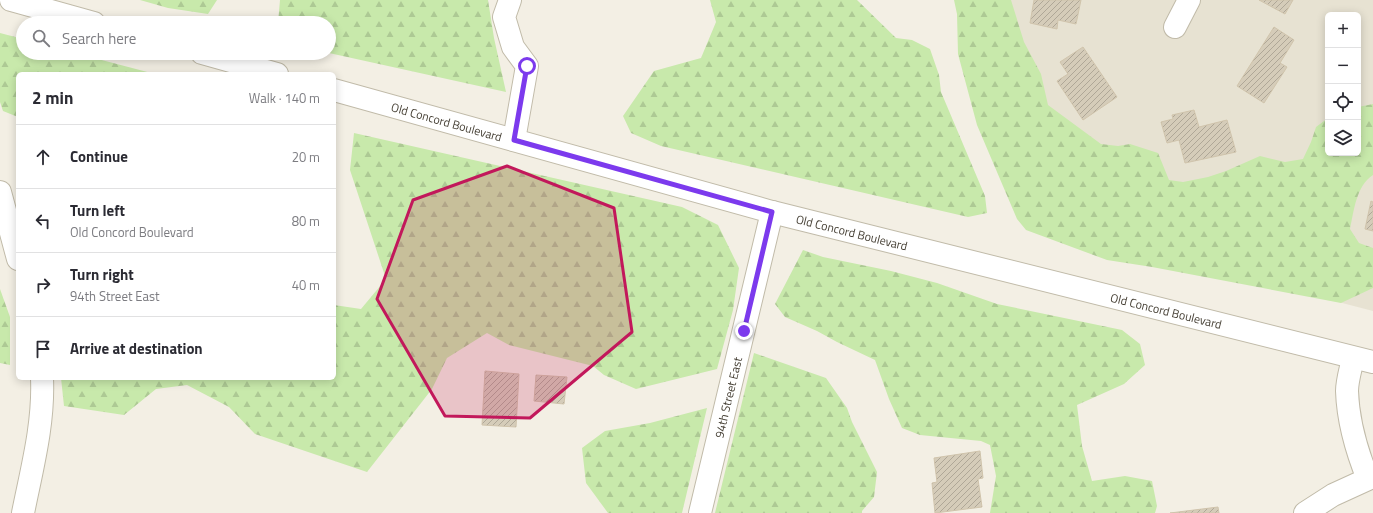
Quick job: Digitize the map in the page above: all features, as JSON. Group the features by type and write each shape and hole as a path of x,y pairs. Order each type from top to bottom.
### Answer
{"street":[{"path":"11,0 69,16"},
{"path":"510,0 504,17 513,47 527,66 514,140"},
{"path":"1175,27 1189,0"},
{"path":"227,60 270,72"},
{"name":"Old Concord Boulevard","path":"336,91 772,212 1363,360"},
{"path":"0,192 16,252"},
{"name":"94th Street East","path":"700,513 772,212"},
{"path":"1305,513 1333,495 1368,479 1360,459 1349,414 1347,390 1363,360"},
{"path":"23,513 41,422 43,395 42,380"}],"highlighted area":[{"path":"507,166 614,208 632,332 530,418 445,416 377,299 413,200"}],"shaded area":[{"path":"964,0 1373,0 1373,311 1038,224"}],"green space":[{"path":"140,0 217,0 208,14 168,8"},
{"path":"280,0 488,0 494,38 506,92 336,55 336,16 279,16"},
{"path":"710,0 857,0 896,38 912,40 930,49 939,75 941,92 985,196 987,213 968,217 661,146 631,133 623,116 654,71 701,58 716,22"},
{"path":"954,0 1011,0 1024,42 1041,74 1048,105 1101,144 1118,146 1130,144 1158,153 1169,180 1183,182 1208,177 1260,156 1285,162 1303,159 1316,127 1325,120 1325,156 1361,156 1361,106 1373,104 1373,175 1367,180 1359,192 1350,229 1359,243 1373,248 1373,288 1341,303 1152,267 1107,260 1026,230 1017,219 977,125 958,54 957,14"},
{"path":"0,33 16,37 16,60 102,60 147,72 16,72 16,116 3,111 0,102"},
{"path":"354,133 682,207 718,225 739,268 733,310 717,369 636,389 604,375 593,366 509,345 487,333 447,358 432,389 367,472 255,434 229,407 187,385 156,389 124,415 64,406 61,380 336,380 336,305 361,309 386,279 350,170"},
{"path":"803,250 823,257 891,271 937,283 997,304 1122,330 1140,344 1145,365 1124,384 1077,405 1082,446 1092,481 1125,476 1152,481 1157,506 1155,513 990,513 996,476 990,445 981,441 920,435 902,428 889,399 875,360 785,317 775,304"},
{"path":"0,289 10,317 10,365 0,363"},
{"path":"754,353 826,378 847,408 852,422 877,472 874,497 862,513 715,513"},
{"path":"707,408 682,513 608,513 586,483 582,448 605,431 650,423"}],"building":[{"path":"1034,0 1081,0 1076,24 1058,20 1057,29 1030,23"},
{"path":"1259,0 1293,0 1285,14"},
{"path":"1274,27 1294,40 1280,63 1287,67 1264,103 1237,86"},
{"path":"1083,47 1117,97 1083,120 1057,81 1068,74 1060,62"},
{"path":"1194,110 1199,127 1227,120 1236,152 1185,163 1179,140 1167,143 1161,122 1173,119 1172,115"},
{"path":"1371,201 1373,202 1373,231 1365,229"},
{"path":"485,371 519,374 516,427 482,425"},
{"path":"536,375 567,377 564,404 534,401"},
{"path":"980,451 983,478 978,479 982,507 935,513 932,483 937,482 934,458"},
{"path":"1218,507 1219,513 1170,513"}],"route":[{"path":"527,66 514,140 772,212 744,331"}]}
